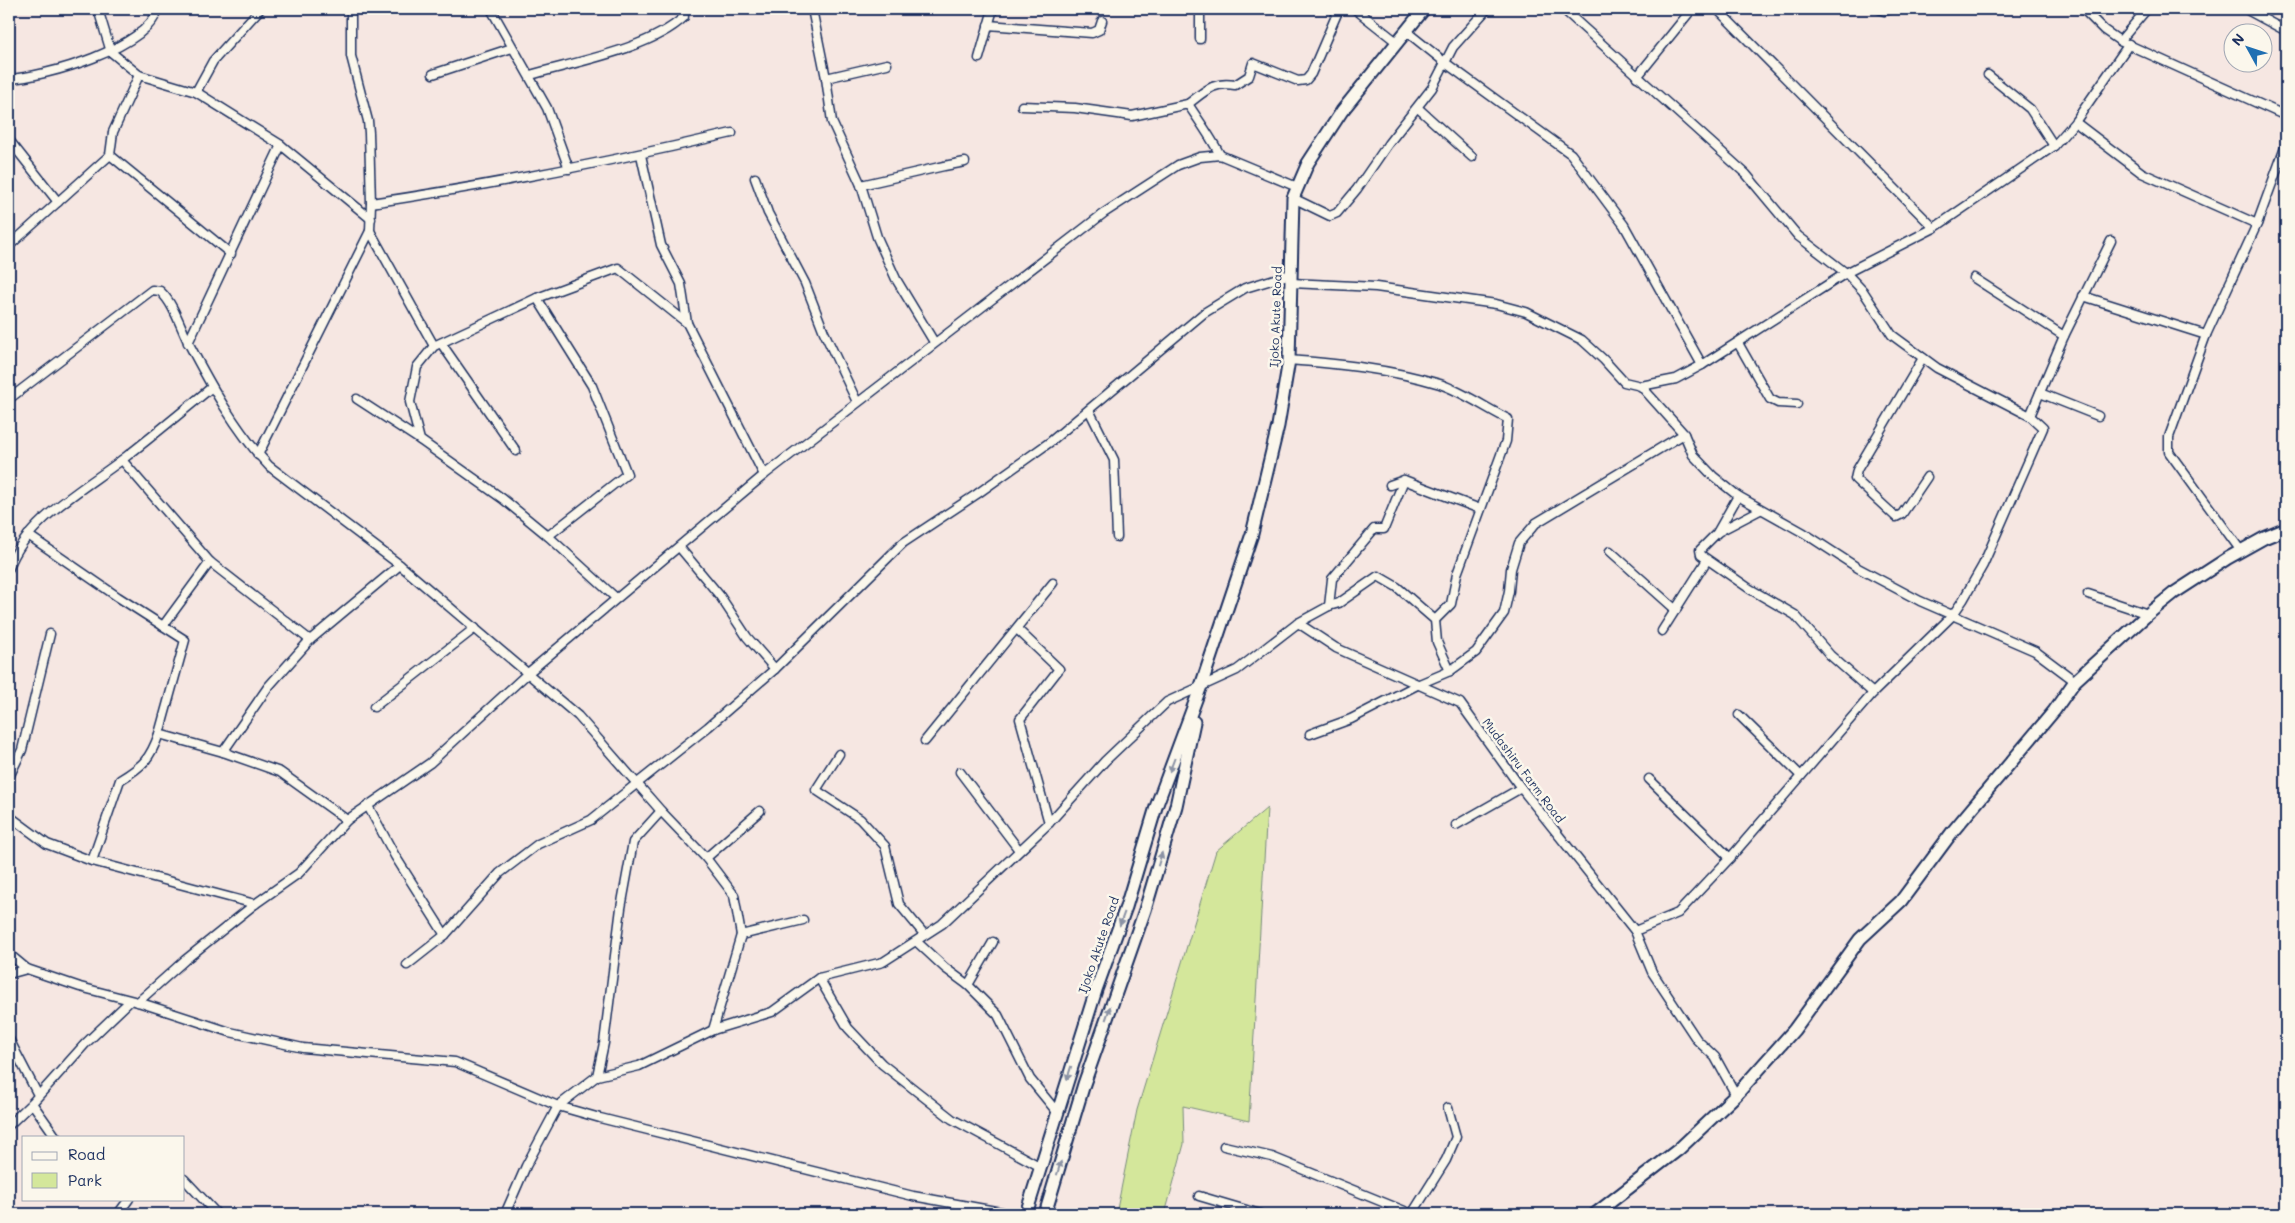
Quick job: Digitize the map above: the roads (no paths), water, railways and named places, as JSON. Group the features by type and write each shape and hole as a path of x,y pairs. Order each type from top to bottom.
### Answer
{"main road":[{"name":"Ijoko Akute Road","path":"1027,1214 1057,1112 1096,990 1126,908 1156,807 1202,686 1252,534 1278,426 1289,360 1295,193 1308,163 1342,111 1408,32 1424,9"},
{"path":"1595,1214 1679,1149 1736,1095 1794,1030 1860,939 1901,901 1953,831 2054,711 2075,681 2148,614 2174,593 2241,551 2286,529"},
{"name":"Ijoko Akute Road","path":"1044,1214 1084,1084 1145,910 1176,806 1202,686"}],"street":[{"path":"98,9 111,52 139,75 196,92 281,145 371,219"},
{"path":"9,79 70,66 111,52 150,25 158,9"},
{"path":"196,92 213,62 260,9"},
{"path":"258,455 370,232 371,203 368,121 351,56 351,9"},
{"path":"490,9 530,75 554,123 569,169"},
{"path":"530,75 643,43 676,24 684,17 683,9"},
{"path":"812,9 826,78 832,122 861,185 877,236 896,280 934,342"},
{"path":"979,58 992,9"},
{"path":"1200,9 1200,39"},
{"path":"1022,106 1076,108 1132,116 1188,104 1223,82 1236,85 1249,76 1253,63 1298,81 1306,80 1311,74 1339,9"},
{"path":"1356,9 1398,42"},
{"path":"9,1124 32,1103 85,1044 134,1001 255,904 299,873 347,820 430,763 528,673 616,598 680,548 764,475 934,342 1104,213 1178,165 1200,157 1220,155 1295,193 1330,216 1337,212 1357,189 1388,144 1418,108 1447,64 1453,48 1487,9"},
{"path":"1563,9 1746,174 1798,236 1846,273 1863,291 1892,335 1937,368 2030,416 2043,428 1983,565 1952,616 1873,693 1730,858 1678,913 1635,931"},
{"path":"1637,77 1692,9"},
{"path":"1717,9 1934,228"},
{"path":"1879,9 1890,9"},
{"path":"2083,9 2104,30 2120,41 2286,116"},
{"path":"2120,41 2147,9"},
{"path":"2249,11 2286,32"},
{"path":"988,25 1092,33 1099,30 1102,21"},
{"path":"1408,32 1447,64 1557,143 1582,166 1624,225 1702,365"},
{"path":"407,965 445,935 500,873 538,844 591,820 708,727 775,669 903,543 993,482 1089,410 1204,313 1245,288 1291,278 1458,298 1526,312 1582,340 1624,382 1641,386 1676,379 1738,343 1846,273 1934,228 2054,146 2075,122 2129,44"},
{"path":"433,74 512,48"},
{"path":"826,78 887,64"},
{"path":"9,246 110,155 113,132 139,75"},
{"path":"1988,75 2030,109 2054,146"},
{"path":"1188,104 1214,142 1220,155"},
{"path":"1418,108 1472,157"},
{"path":"2075,122 2142,173 2256,224"},
{"path":"371,203 457,190 569,169 641,155 732,133"},
{"path":"9,140 58,202"},
{"path":"188,343 281,145"},
{"path":"2241,551 2170,452 2168,437 2206,335 2256,224 2286,146"},
{"path":"110,155 231,254"},
{"path":"641,155 661,244 681,284 687,323 764,475"},
{"path":"861,185 966,162"},
{"path":"755,178 768,212 805,283 824,332 857,402"},
{"path":"370,232 437,345 516,450"},
{"path":"2030,416 2064,336 2111,241"},
{"path":"420,440 410,402 417,368 437,345 537,298 618,268 687,323"},
{"path":"1974,278 2064,336"},
{"path":"9,399 152,290 160,290 167,297 188,343 212,387 258,455 281,477 400,565 578,716 661,811 706,858 734,895 741,935 713,1030"},
{"path":"2084,296 2206,335"},
{"path":"537,298 592,386 627,474 548,536"},
{"path":"1738,343 1770,399 1778,403 1796,404"},
{"path":"1923,358 1857,470 1855,479 1896,517 1902,514 1927,477"},
{"path":"1289,360 1344,364 1392,371 1441,384 1508,419 1506,441 1457,574 1450,604 1435,620"},
{"path":"1641,386 1684,434 1693,455 1713,476 1738,496 1858,568 1952,616 2034,651 2075,681"},
{"path":"9,568 28,534 212,387"},
{"path":"2040,393 2098,416"},
{"path":"357,399 420,440 503,499 548,536 616,598"},
{"path":"1089,410 1114,460 1117,537"},
{"path":"1310,734 1351,719 1417,685 1450,671 1476,652 1504,612 1510,591 1511,568 1519,544 1536,523 1684,434"},
{"path":"122,460 210,562 310,640"},
{"path":"1390,485 1404,480 1480,509"},
{"path":"1329,606 1332,578 1374,529 1384,528 1404,480"},
{"path":"1738,496 1717,533 1700,550 1701,555 1750,589 1795,615 1830,655 1873,693"},
{"path":"1717,533 1760,510"},
{"path":"28,534 185,640 159,734 152,752 141,768 120,780 92,861"},
{"path":"680,548 720,596 747,637 775,669"},
{"path":"1610,551 1676,610"},
{"path":"1662,631 1708,560"},
{"path":"163,626 210,562"},
{"path":"223,752 268,688 310,640 400,565"},
{"path":"505,1214 526,1166 558,1106 597,1076 639,1066 713,1030 772,1012 819,978 884,962 917,942 924,934 942,924 1049,823 1105,761 1167,702 1237,670 1298,623 1329,606 1339,603 1378,576 1397,587 1435,620 1438,642 1450,671"},
{"path":"925,740 1054,583"},
{"path":"2088,594 2148,614"},
{"name":"Mudashiru Farm Road","path":"1298,623 1336,648 1460,703 1521,788 1635,931 1652,972 1697,1040 1715,1057 1736,1095"},
{"path":"374,707 475,628"},
{"path":"1017,629 1058,669 1020,719 1049,823"},
{"path":"9,777 22,750 50,634"},
{"path":"1739,715 1801,776"},
{"path":"159,734 223,752 280,772 347,820"},
{"path":"839,754 816,790 860,819 885,846 899,904 924,934"},
{"path":"960,772 1019,850"},
{"path":"1649,779 1730,858"},
{"path":"1456,825 1521,788"},
{"path":"368,806 395,856 445,935"},
{"path":"597,1076 604,1043 621,908 633,842 661,811"},
{"path":"706,858 760,812"},
{"path":"9,816 47,844 92,861 255,904"},
{"path":"741,935 803,920"},
{"path":"917,942 945,968 968,985 998,1015 1030,1079 1057,1112"},
{"path":"968,985 993,942"},
{"path":"9,954 27,969 80,988 134,1001 230,1032 303,1048 455,1062 558,1106 913,1196 1012,1214 1027,1214"},
{"path":"9,974 27,969"},
{"path":"819,978 848,1028 882,1064 952,1119 1041,1167"},
{"path":"9,1039 38,1095"},
{"path":"32,1103 55,1136"},
{"path":"1224,1146 1272,1157 1412,1214 1446,1160 1456,1137 1448,1108"},
{"path":"185,1180 217,1214"},
{"path":"1199,1196 1260,1214"},
{"path":"118,1214 128,1200"}]}
